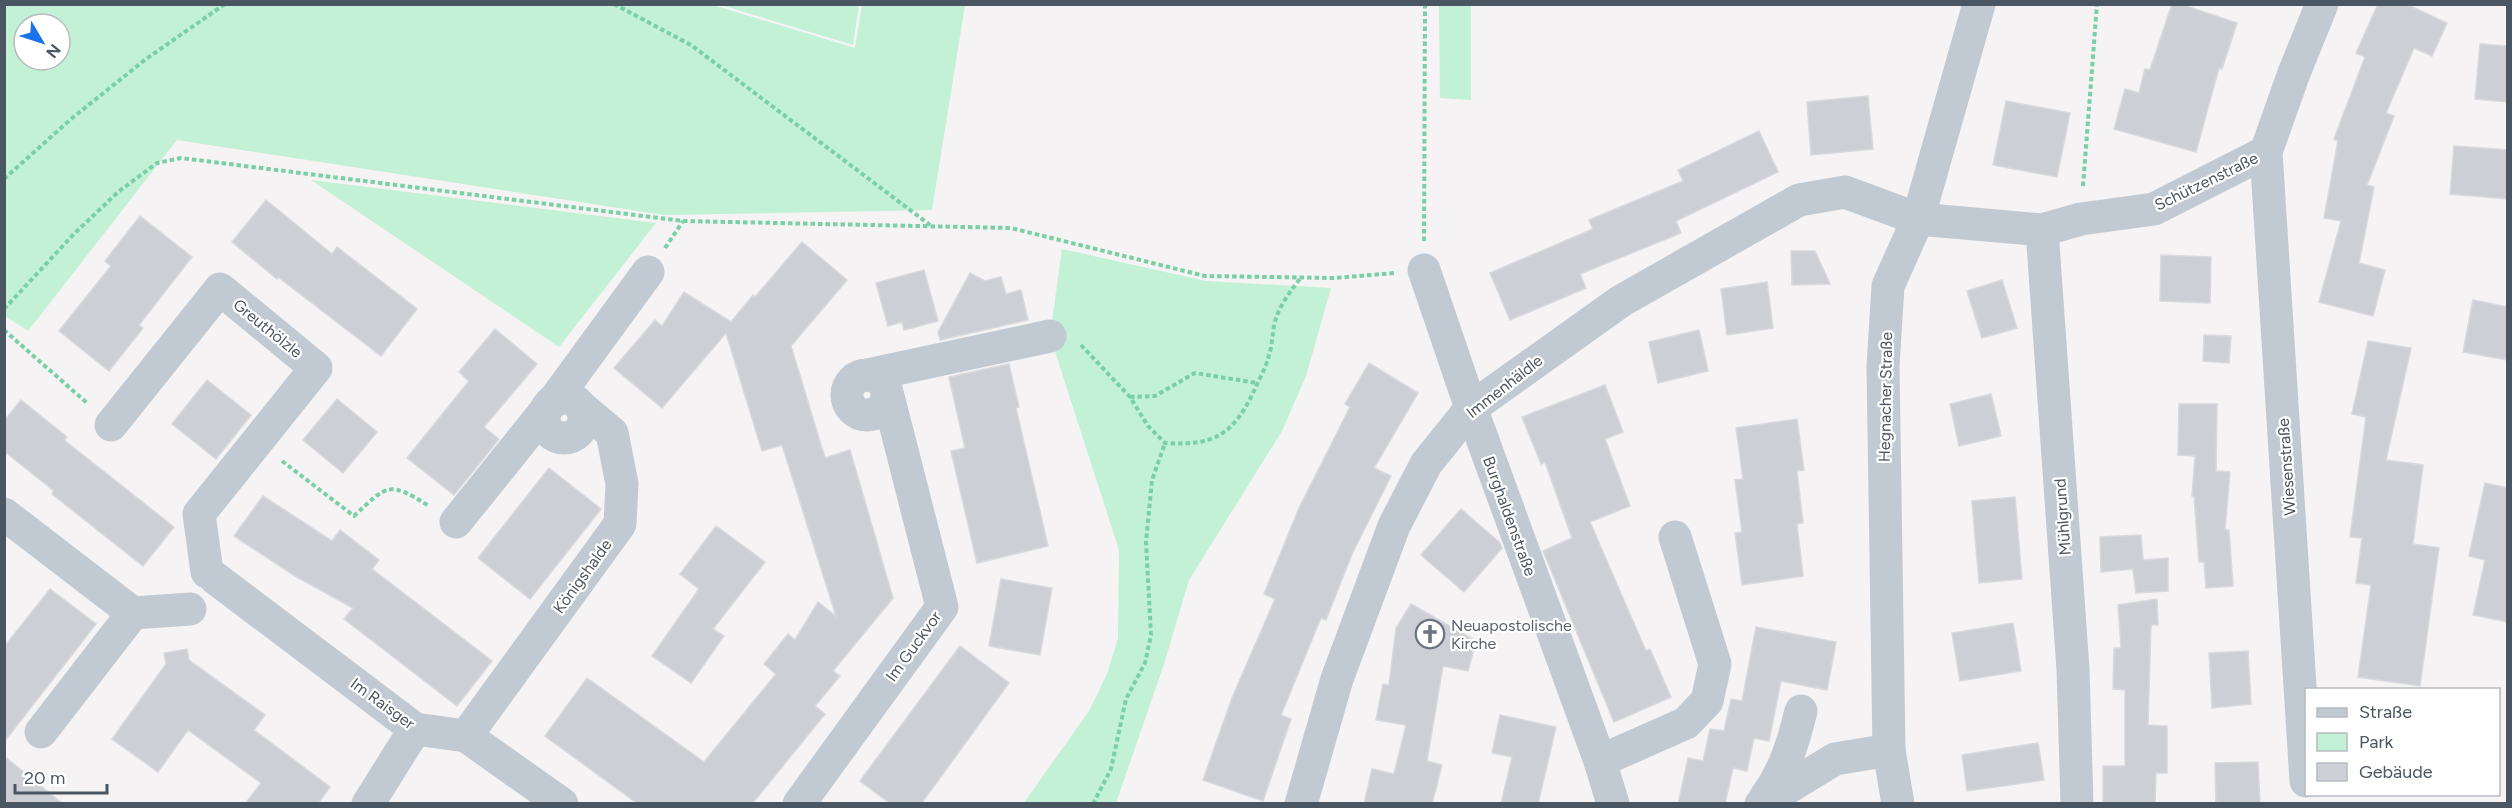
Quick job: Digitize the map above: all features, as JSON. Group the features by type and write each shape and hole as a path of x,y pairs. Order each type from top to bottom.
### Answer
{"street":[{"name":"Hegnacher Straße","path":"1898,804 1889,750 1883,366 1888,286 1918,219 1979,4"},
{"name":"Schützenstraße","path":"1918,219 2042,230 2082,219 2154,208 2266,152 2322,4"},
{"name":"Wiesenstraße","path":"2266,152 2305,750"},
{"name":"Immenhäldle","path":"1301,804 1337,679 1394,526 1426,464 1471,408 1621,301 1799,200 1845,192 1918,219"},
{"name":"Mühlgrund","path":"2042,230 2073,669 2078,804"},
{"name":"Burghaldenstraße","path":"1424,270 1471,408 1600,761 1613,804"},
{"path":"456,522 560,406 648,272"},
{"name":"Greuthölzle","path":"111,424 220,289 316,368 199,514 211,575"},
{"name":"Im Guckvor","path":"799,804 942,607 878,386 1050,336"},
{"name":"Königshalde","path":"466,736 620,524 622,484 612,433 560,406"},
{"path":"5,516 133,613 190,609 182,602 178,593 180,583 187,574 196,571 211,575"},
{"path":"1600,761 1686,723 1707,701 1715,664 1675,537"},
{"name":"Im Raisger","path":"211,575 415,729 466,736 562,804"},
{"path":"41,732 133,613"},
{"path":"1762,803 1779,779 1789,757 1801,711"},
{"path":"368,804 415,729"},
{"path":"1762,803 1835,759 1889,750"}],"path":[{"path":"4,179 71,119 146,59 225,4"},
{"path":"614,4 691,45 932,227"},
{"path":"4,309 74,234 118,192 157,163 181,158 683,221 1011,228 1205,276 1334,278 1424,270 1425,4"},
{"path":"2082,219 2097,5"},
{"path":"1050,336 1068,331 1130,397 1148,426 1165,444 1185,445 1205,442 1220,437 1233,426 1244,411 1269,356 1276,317 1301,278"},
{"path":"4,330 111,424"},
{"path":"1130,397 1155,396 1195,373 1257,383"},
{"path":"257,442 354,516 378,493 391,488 405,491 456,522"},
{"path":"1093,804 1111,769 1126,699 1145,663 1151,635 1146,542 1152,480 1165,444"}],"green space":[{"path":"4,5 713,5 855,48 862,5 965,5 932,210 664,215 177,140 28,331 5,316"},
{"path":"721,5 859,5 853,45"},
{"path":"1439,5 1471,5 1471,100 1440,98"},
{"path":"311,180 656,223 559,347"},
{"path":"1062,249 1206,281 1331,288 1306,376 1282,431 1189,580 1164,664 1116,803 1023,804 1089,711 1107,674 1118,638 1119,550 1050,336"}],"building":[{"path":"2172,4 2180,4 2237,23 2222,69 2219,68 2196,152 2114,129 2125,89 2139,93 2145,69 2150,70"},
{"path":"2378,4 2406,4 2447,23 2432,56 2414,48 2386,113 2394,116 2367,185 2374,187 2359,263 2385,270 2373,316 2319,302 2341,221 2324,218 2338,141 2334,139 2365,57 2356,53"},
{"path":"2480,44 2508,46 2508,102 2475,99"},
{"path":"1868,96 1873,149 1811,155 1807,102"},
{"path":"2006,101 2070,113 2057,177 1993,165"},
{"path":"1759,131 1778,172 1676,221 1681,233 1580,274 1586,288 1510,320 1490,273 1593,229 1589,220 1683,181 1678,170"},
{"path":"2454,146 2508,150 2508,199 2450,194"},
{"path":"266,200 332,254 337,247 417,309 381,356 278,277 277,279 232,242"},
{"path":"140,216 192,257 139,325 143,328 109,371 59,331 111,266 105,261"},
{"path":"802,242 847,280 791,346 825,458 850,450 893,598 833,671 840,676 815,706 825,714 752,804 638,804 545,736 587,678 704,762 776,674 764,664 788,634 795,640 818,602 836,616 782,445 762,451 726,333 662,408 614,368 655,320 662,326 684,292 731,322"},
{"path":"1791,251 1815,251 1830,284 1792,285"},
{"path":"2161,255 2211,257 2210,303 2160,301"},
{"path":"924,270 938,321 904,330 902,322 888,326 876,283"},
{"path":"970,273 985,281 1001,277 1006,294 1021,290 1028,320 940,340 938,332"},
{"path":"2002,280 2017,328 1982,338 1967,291"},
{"path":"1767,282 1773,328 1727,335 1721,289"},
{"path":"2473,300 2508,307 2508,360 2463,352"},
{"path":"495,329 537,364 484,427 499,439 454,495 407,458 469,381 459,372"},
{"path":"1699,330 1708,371 1658,383 1649,342"},
{"path":"2204,335 2231,336 2229,363 2203,361"},
{"path":"2368,341 2411,348 2386,460 2423,465 2413,544 2439,548 2420,686 2358,677 2371,585 2356,583 2362,538 2350,537 2366,417 2352,414"},
{"path":"1369,363 1418,393 1374,468 1391,476 1352,554 1326,620 1321,618 1281,715 1291,719 1263,801 1203,780 1232,698 1275,599 1264,594 1299,508 1350,407 1345,404"},
{"path":"1009,364 1019,407 1016,408 1048,546 977,563 951,451 965,448 949,377"},
{"path":"207,380 251,415 216,459 172,424"},
{"path":"1605,385 1623,432 1605,439 1630,506 1590,522 1646,651 1650,649 1671,697 1614,722 1543,551 1572,538 1545,462 1541,464 1522,417"},
{"path":"1991,394 2001,436 1959,446 1950,404"},
{"path":"337,399 377,432 343,473 303,440"},
{"path":"21,400 67,437 64,440 174,527 143,566 52,494 54,491 4,451 4,421"},
{"path":"2179,404 2217,404 2216,471 2230,472 2225,530 2229,530 2233,586 2206,588 2204,562 2199,562 2194,496 2192,496 2195,456 2178,455"},
{"path":"1797,419 1804,470 1797,471 1803,523 1797,524 1803,576 1742,585 1735,533 1742,532 1735,480 1743,479 1736,428"},
{"path":"549,468 601,509 530,599 478,558"},
{"path":"2485,483 2508,488 2508,622 2473,615 2485,560 2469,556"},
{"path":"263,496 332,541 340,530 379,560 372,569 492,661 457,706 344,619 353,608 295,576 234,536"},
{"path":"2015,497 2022,579 1979,583 1972,501"},
{"path":"1461,509 1500,543 1502,548 1464,592 1421,555"},
{"path":"716,526 765,562 713,629 724,636 691,683 652,656 699,589 680,574"},
{"path":"2141,535 2143,560 2168,558 2168,591 2136,593 2133,569 2101,572 2100,537"},
{"path":"1001,579 1052,588 1040,655 989,646"},
{"path":"50,589 96,624 4,742 4,647"},
{"path":"2157,599 2158,625 2151,625 2148,725 2167,726 2167,773 2156,773 2155,803 2103,803 2103,766 2125,766 2125,690 2113,689 2114,648 2121,648 2118,605"},
{"path":"1411,604 1476,641 1468,671 1443,666 1427,761 1442,765 1432,804 1364,804 1372,769 1394,774 1406,725 1376,720 1383,684 1389,685 1396,628"},
{"path":"2013,623 2021,671 1960,681 1952,633"},
{"path":"1756,627 1836,642 1827,690 1781,681 1769,741 1754,738 1747,771 1733,768 1725,804 1678,804 1688,758 1703,761 1710,729 1724,731 1731,699 1742,701"},
{"path":"960,646 1009,683 921,804 891,804 860,781"},
{"path":"187,649 189,660 265,715 254,730 330,787 318,804 245,804 261,783 188,730 158,772 112,739 166,664 164,653"},
{"path":"2248,651 2251,704 2212,708 2209,653"},
{"path":"1500,715 1556,727 1538,804 1501,804 1512,757 1492,753"},
{"path":"2038,743 2044,780 1967,791 1962,755"},
{"path":"4,756 63,804 4,804"},
{"path":"2258,762 2260,804 2216,804 2215,763"}],"place":[{"name":"Neuapostolische Kirche","path":"1430,634"}]}
